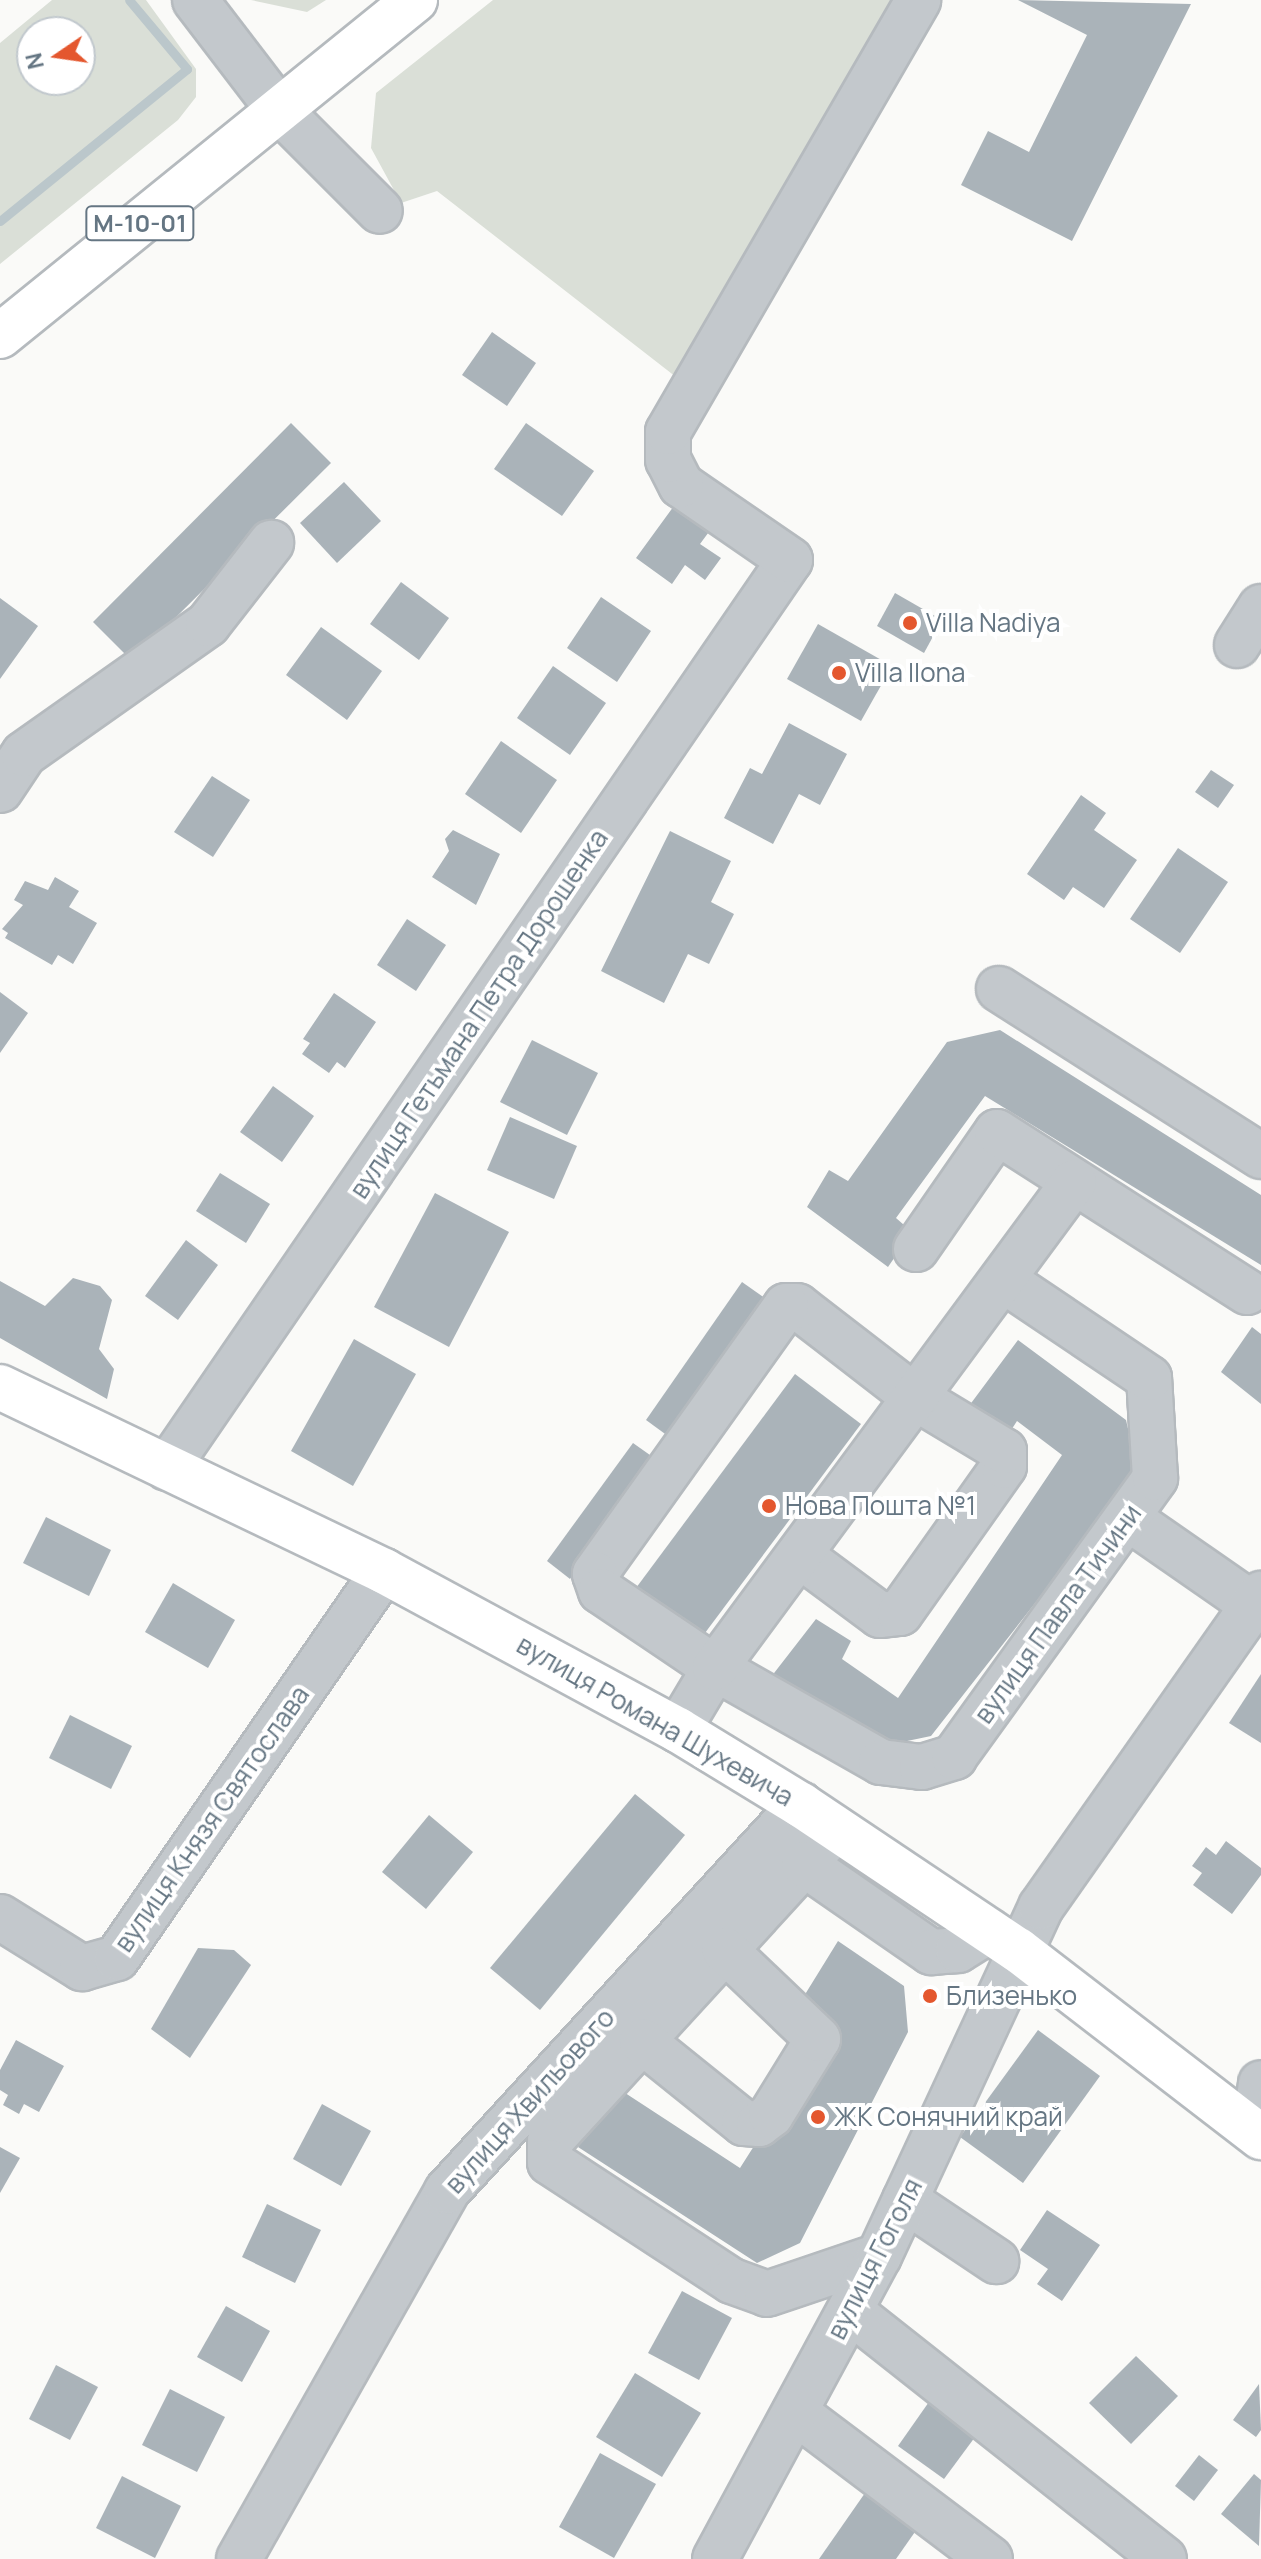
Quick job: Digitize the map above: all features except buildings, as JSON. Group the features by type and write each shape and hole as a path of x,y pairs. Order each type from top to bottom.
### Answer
{"main road":[{"name":"М-10-01","path":"0,336 415,0"},
{"name":"вулиця Романа Шухевича","path":"0,1387 384,1571 678,1730 801,1805 1003,1941 1258,2134"}],"street":[{"path":"195,0 280,111 380,211"},
{"name":"вулиця Гетьмана Петра Дорошенка","path":"167,1468 790,560 681,485 668,460 668,432 918,0"},
{"path":"0,790 24,754 208,624 271,543"},
{"path":"1237,645 1261,607"},
{"path":"999,989 1261,1156"},
{"path":"916,1249 997,1132 1247,1292"},
{"path":"678,1730 715,1668 802,1557 1074,1182"},
{"name":"вулиця Павла Тичини","path":"916,1398 797,1306 786,1306 595,1574 601,1591 715,1668 881,1762 922,1767 954,1757 1155,1478 1149,1378 1003,1280"},
{"path":"802,1557 880,1615 900,1613 1004,1466 1004,1451 916,1398"},
{"path":"1128,1518 1257,1599"},
{"name":"вулиця Князя Святослава","path":"0,1917 82,1968 117,1958 384,1571"},
{"name":"вулиця Гоголя","path":"715,2559 879,2256 989,2023 1003,1941 1041,1907 1257,1599"},
{"name":"вулиця Хвильового","path":"239,2559 447,2191 801,1805"},
{"path":"836,1829 550,2141 550,2162 732,2281 767,2294 879,2256"},
{"path":"804,1864 931,1952 1003,1941"},
{"path":"642,2041 744,2123 759,2124 771,2115 818,2039 725,1950"},
{"path":"1258,2134 1261,2083"},
{"path":"905,2200 996,2261"},
{"path":"850,2311 1164,2559"},
{"path":"795,2412 990,2559"}],"shaded area":[{"path":"52,0 146,0 196,69 196,97 178,120 0,264 0,43 16,30 16,96 96,96 96,16 33,16"},
{"path":"251,0 326,0 307,12"},
{"path":"493,0 899,0 685,384 437,191 401,203 371,148 376,93"}],"waterway":[{"path":"0,221 187,69 129,0"}],"place":[{"name":"Villa Nadiya","path":"910,623"},
{"name":"Villa Ilona","path":"839,673"},
{"name":"Нова Пошта №1","path":"769,1506"},
{"name":"Близенько","path":"930,1996"},
{"name":"ЖК Сонячний край","path":"818,2117"}]}
